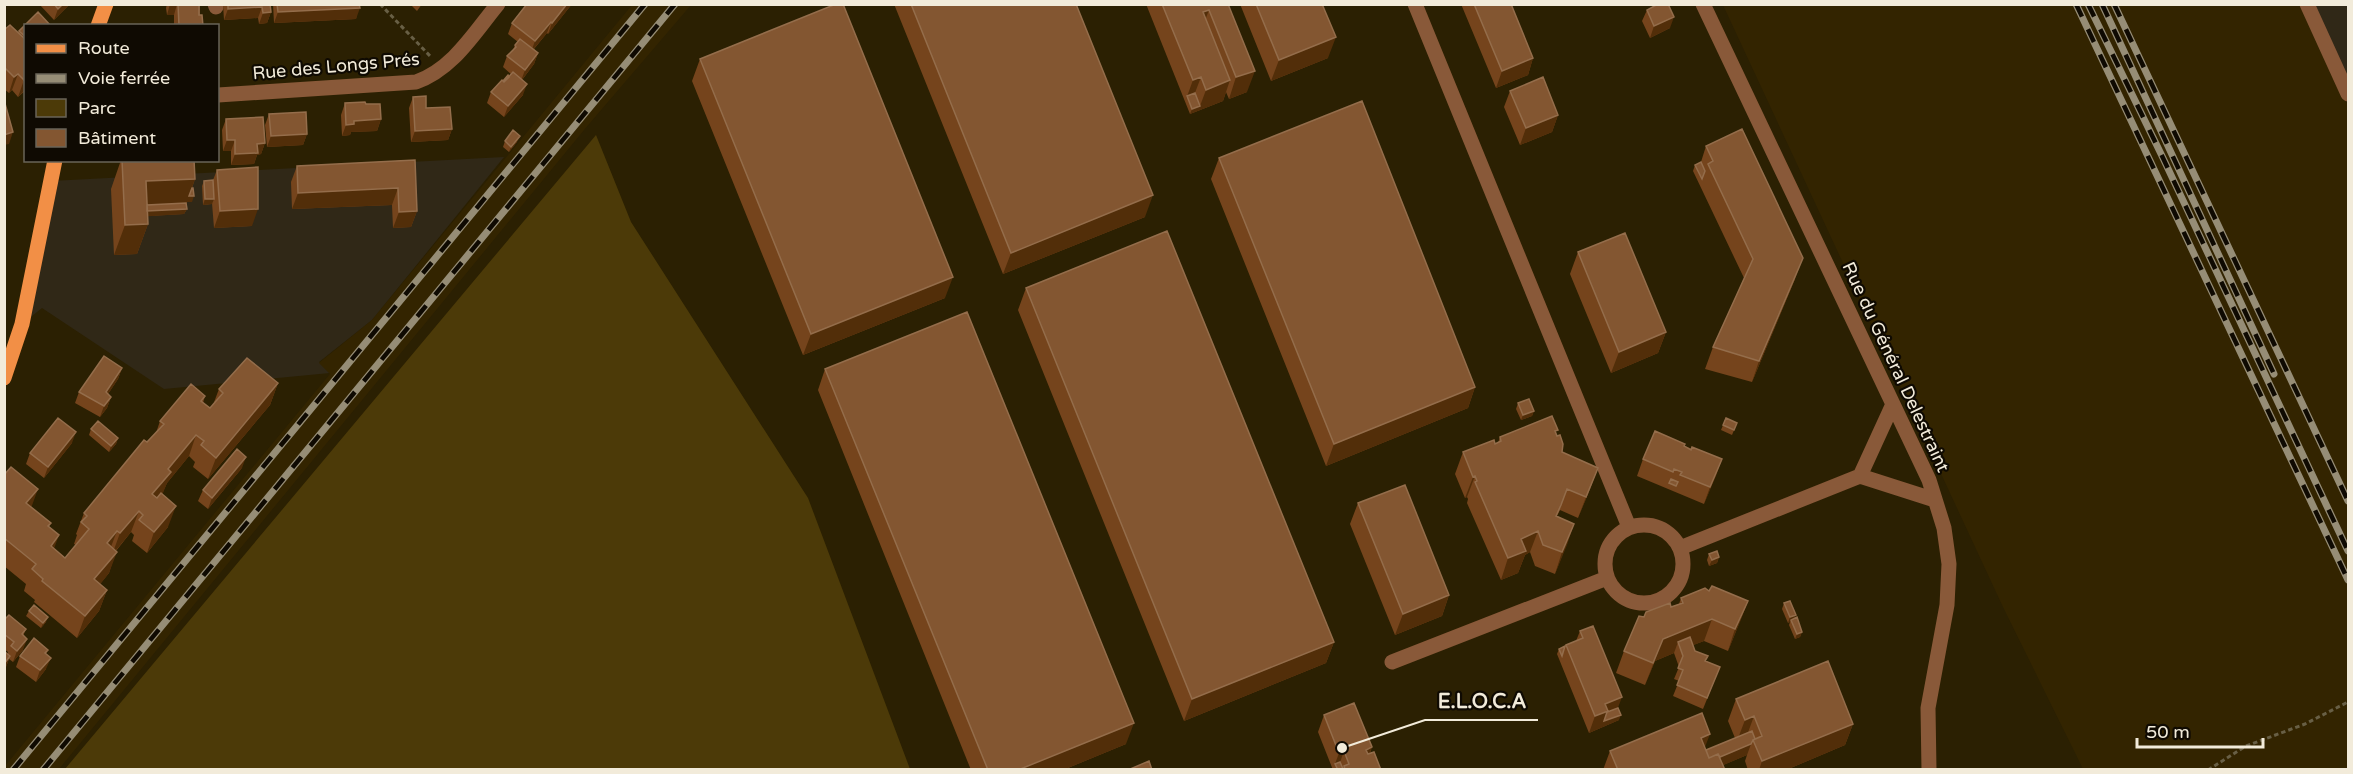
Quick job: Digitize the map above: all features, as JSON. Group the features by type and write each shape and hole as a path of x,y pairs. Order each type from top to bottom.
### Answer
{"main road":[{"path":"99,24 106,4"},
{"path":"4,378 22,324 55,162"}],"street":[{"name":"Rue des Longs Prés","path":"219,95 416,82 442,69 458,54 498,4"},
{"path":"1415,4 1629,527"},
{"name":"Rue du Général Delestraint","path":"1703,4 1929,480 1944,528 1949,564 1947,605 1928,708 1929,770"},
{"path":"2307,4 2349,94"},
{"path":"1860,476 1893,404"},
{"path":"1680,548 1860,476 1935,500"},
{"path":"1649,524 1659,527 1675,539 1680,548 1682,571 1679,581 1663,598 1642,603 1630,601 1612,588 1607,578 1604,566 1605,554 1618,533 1629,527 1649,524"},
{"path":"1392,662 1607,578"}],"path":[{"path":"380,4 442,69"},
{"path":"2208,770 2246,746 2305,723 2349,702"}],"shaded area":[{"path":"632,5 691,5 584,130 59,769 5,770 5,766 330,374 319,363 372,320"},
{"path":"1723,5 2301,5 2348,105 2348,769 2083,769 2003,607"},
{"path":"2301,5 2348,5 2348,105"},
{"path":"504,157 372,320 319,362 330,373 164,389 42,308 22,324 51,181"}],"green space":[{"path":"596,135 631,222 808,498 910,769 65,769"}],"building":[{"path":"178,4 199,4 199,15 202,15 203,24 179,24"},
{"path":"228,4 270,4 271,12 263,13 262,7 228,9"},
{"path":"277,4 359,4 360,8 278,12"},
{"path":"527,4 567,4 535,41 512,23"},
{"path":"836,4 843,4 953,277 811,334 700,59"},
{"path":"911,4 1076,4 1153,195 1011,253"},
{"path":"1162,4 1228,4 1255,71 1236,77 1209,10 1203,12 1230,80 1206,90 1201,77 1193,80"},
{"path":"1256,4 1322,4 1336,37 1279,60"},
{"path":"1474,4 1511,4 1533,58 1502,71"},
{"path":"1658,4 1668,4 1674,17 1654,26 1647,10"},
{"path":"38,12 49,24 26,24"},
{"path":"10,25 24,38 24,80 18,74 14,77 4,67 4,30"},
{"path":"24,26 24,35 19,31"},
{"path":"520,39 538,53 525,70 507,56"},
{"path":"513,72 527,84 508,106 491,92"},
{"path":"1543,77 1558,115 1526,128 1510,91"},
{"path":"1195,93 1200,106 1192,109 1187,96"},
{"path":"426,96 426,108 450,107 452,129 415,131 413,97"},
{"path":"4,100 13,132 4,135"},
{"path":"1362,101 1475,387 1334,444 1219,158"},
{"path":"365,102 366,104 380,104 381,119 354,121 354,124 346,125 345,103"},
{"path":"306,112 307,134 271,136 269,114"},
{"path":"263,117 265,143 257,144 258,153 235,154 235,140 227,140 226,119"},
{"path":"1742,129 1803,258 1759,361 1713,347 1753,259 1708,164 1713,161 1706,146"},
{"path":"513,130 520,136 511,147 505,141"},
{"path":"415,160 417,211 399,212 398,188 298,193 297,166"},
{"path":"122,162 194,162 195,179 146,181 148,224 125,225"},
{"path":"1701,162 1705,171 1702,179 1695,165"},
{"path":"258,167 258,209 220,211 217,170"},
{"path":"213,180 214,199 205,199 204,181"},
{"path":"192,188 194,196 189,196"},
{"path":"186,203 187,209 147,211 147,205"},
{"path":"1167,231 1334,642 1192,699 1026,288"},
{"path":"1625,233 1666,332 1619,352 1578,252"},
{"path":"967,312 1134,723 1018,770 988,770 825,369"},
{"path":"104,356 122,368 106,392 111,397 104,406 79,392"},
{"path":"247,358 278,383 216,458 201,445 204,441 196,435 168,469 171,472 152,494 157,498 161,493 176,506 154,532 139,520 143,515 139,511 120,533 117,531 107,543 117,552 94,579 107,590 85,616 42,581 43,579 32,569 36,564 4,538 4,475 11,467 38,489 26,503 51,523 48,526 59,535 51,546 65,558 89,529 81,522 87,516 84,513 144,440 147,442 164,424 160,421 191,384 205,396 201,401 210,408 223,393 219,389"},
{"path":"1529,399 1534,411 1523,415 1518,403"},
{"path":"1552,416 1558,430 1555,431 1557,436 1560,435 1563,444 1562,452 1598,468 1586,497 1567,489 1556,516 1574,524 1562,552 1543,545 1538,531 1521,539 1526,551 1508,558 1463,452 1494,440 1495,444 1501,441 1500,437"},
{"path":"58,418 76,432 48,467 30,453"},
{"path":"1726,418 1737,423 1734,430 1723,425"},
{"path":"98,421 118,438 111,446 91,429"},
{"path":"1655,431 1685,444 1684,446 1691,450 1692,447 1722,459 1710,487 1680,475 1682,472 1674,469 1673,472 1643,459"},
{"path":"237,449 246,457 212,498 203,490"},
{"path":"1671,479 1678,482 1676,486 1669,483"},
{"path":"1405,485 1449,595 1403,614 1358,503"},
{"path":"1717,551 1719,557 1712,560 1709,554"},
{"path":"1712,586 1748,601 1735,629 1712,619 1663,639 1653,663 1624,651 1639,616 1644,617 1646,612 1670,603 1671,607 1683,603 1681,598 1705,588 1709,591"},
{"path":"1790,601 1796,615 1790,617 1784,603"},
{"path":"34,605 48,617 43,623 29,611"},
{"path":"9,615 26,629 22,634 27,639 17,651 11,646 14,642 4,634 4,620"},
{"path":"1797,617 1802,632 1797,634 1791,620"},
{"path":"1593,626 1622,697 1605,704 1608,711 1595,716 1566,645 1583,638 1580,631"},
{"path":"1690,637 1695,651 1708,656 1705,661 1720,667 1707,698 1677,685 1683,670 1678,668 1683,656 1678,642"},
{"path":"34,638 48,650 45,653 51,658 40,670 20,656"},
{"path":"1565,646 1562,656 1559,649"},
{"path":"4,651 10,656 4,664"},
{"path":"1828,661 1853,724 1762,761 1753,740 1762,736 1754,716 1745,720 1736,699"},
{"path":"1354,703 1372,747 1366,750 1368,754 1374,752 1381,770 1345,770 1344,766 1349,764 1344,751 1339,753 1324,715"},
{"path":"1618,708 1621,715 1604,721 1607,712"},
{"path":"1702,713 1710,734 1701,738 1709,758 1718,754 1725,770 1618,770 1610,751"},
{"path":"1752,731 1755,739 1751,744 1720,757 1718,754 1709,758 1706,750"},
{"path":"1149,761 1152,770 1128,770"},
{"path":"1340,762 1343,770 1338,770 1335,764"}],"railway":[{"path":"13,770 645,4"},
{"path":"43,770 675,4"},
{"path":"2076,4 2348,580"},
{"path":"2088,4 2348,551"},
{"path":"2102,4 2274,374"},
{"path":"2114,4 2348,501"}],"place":[{"name":"E.L.O.C.A","path":"1342,748"}]}
